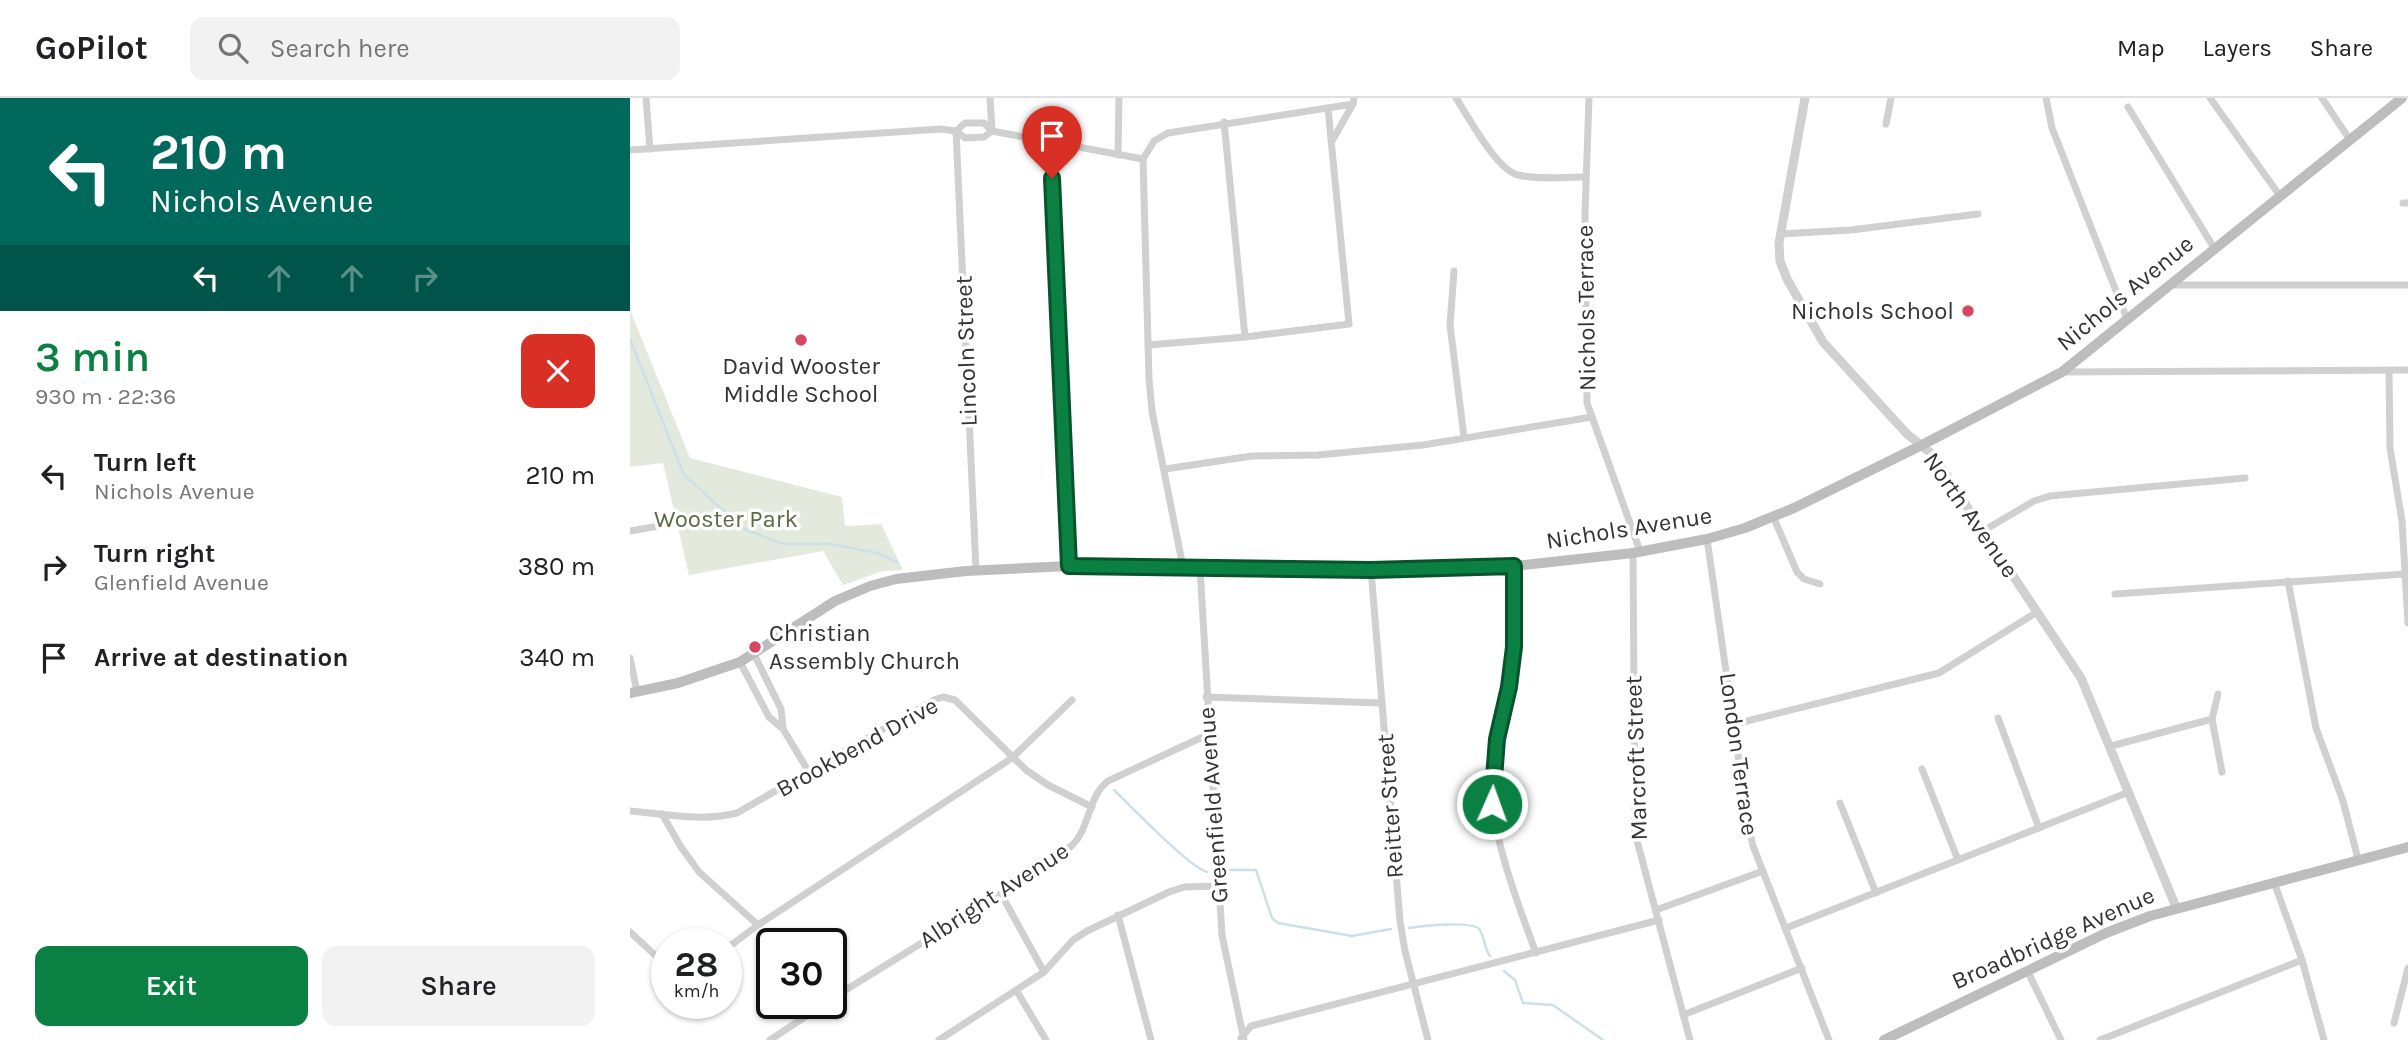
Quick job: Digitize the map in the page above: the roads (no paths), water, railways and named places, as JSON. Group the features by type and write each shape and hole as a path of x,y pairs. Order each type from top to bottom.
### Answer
{"main road":[{"name":"Nichols Avenue","path":"634,692 703,676 740,662 813,614 863,588 896,579 976,570 1069,566 1371,570 1514,566 1636,552 1707,539 1773,516 1922,445 2062,372 2402,98"},
{"name":"Broadbridge Avenue","path":"1884,1040 2106,933 2176,907 2408,847"}],"street":[{"path":"646,98 650,149"},
{"path":"990,98 992,131"},
{"path":"1118,155 1119,98"},
{"path":"1456,98 1499,162 1511,172 1529,176 1585,177"},
{"name":"Nichols Terrace","path":"1589,98 1585,177 1587,394 1636,552"},
{"name":"North Avenue","path":"1805,98 1780,234 1779,250 1783,270 1823,342 1907,434 1932,454 2081,678 2176,907"},
{"path":"1886,124 1892,98"},
{"path":"2046,98 2052,128 2127,319"},
{"path":"2210,98 2280,196"},
{"path":"2322,98 2350,140"},
{"path":"1183,566 1152,411 1143,159 1154,141 1168,133 1224,122 1328,108 1353,101"},
{"path":"1332,142 1353,101"},
{"path":"2128,107 2214,248"},
{"path":"1148,345 1245,337 1349,324 1328,108"},
{"path":"1224,122 1245,337"},
{"path":"956,131 965,123 984,123 992,131 1143,159"},
{"path":"630,150 941,129 956,131 965,138 984,137 992,131"},
{"name":"Lincoln Street","path":"956,131 976,570"},
{"path":"1051,142 1069,566"},
{"path":"1780,234 1851,230 1978,214"},
{"path":"1454,271 1450,326 1464,437"},
{"path":"2168,286 2408,285"},
{"path":"2389,370 2390,448 2402,520 2408,623"},
{"path":"2062,372 2408,370"},
{"path":"1165,469 1252,456 1318,456 1423,445 1592,417"},
{"path":"1983,531 2034,501 2050,496 2245,478"},
{"path":"1773,516 1797,572 1804,579 1820,584"},
{"path":"630,531 676,523"},
{"name":"London Terrace","path":"1707,539 1753,846 1829,1040"},
{"name":"Marcroft Street","path":"1636,552 1635,833 1690,1040"},
{"path":"1514,566 1514,647 1509,687 1497,739 1492,804 1504,853 1536,953"},
{"name":"Greenfield Avenue","path":"1200,568 1222,935 1242,1039"},
{"name":"Reitter Street","path":"1371,570 1400,920 1413,985 1428,1040"},
{"path":"2115,594 2405,574"},
{"path":"2288,581 2316,729 2343,802 2358,859"},
{"path":"1735,724 1938,673 2037,612"},
{"path":"754,654 781,709 783,729"},
{"path":"630,658 634,692"},
{"path":"740,662 769,717 783,729 809,772"},
{"path":"2218,694 2212,719 2222,772"},
{"name":"Brookbend Drive","path":"630,811 720,818 737,813 943,697 959,703 1012,758 1048,785 1092,807"},
{"path":"1206,697 1382,702"},
{"path":"742,937 1012,758 1072,700"},
{"path":"1998,718 2039,828"},
{"path":"2110,746 2212,719"},
{"name":"Albright Avenue","path":"847,989 1001,894 1075,843 1100,789 1114,778 1209,734"},
{"path":"1922,769 1958,860"},
{"path":"1786,928 2129,792"},
{"path":"1840,803 1876,893"},
{"path":"662,814 699,872 758,925"},
{"path":"1656,910 1763,871"},
{"path":"2274,882 2302,960 2324,1040"},
{"path":"939,1040 1044,972 1073,940 1118,915 1184,887 1219,886"},
{"path":"1001,894 1044,972"},
{"path":"1118,915 1151,1040"},
{"path":"1242,1039 1251,1026 1659,920"},
{"path":"630,932 651,951"},
{"path":"2099,1040 2302,960"},
{"path":"1683,1015 1802,968"},
{"path":"2394,1023 2408,968"},
{"path":"2027,970 2061,1040"},
{"path":"1016,990 1046,1040"},
{"path":"770,1040 802,1019"}],"waterway":[{"path":"630,339 684,475 744,529 783,544 830,544 877,553 897,562"},
{"path":"1114,790 1175,849 1207,872"},
{"path":"1229,870 1256,870 1272,918 1278,923 1352,936 1391,929"},
{"path":"1409,928 1447,925 1476,927 1480,930 1490,956"},
{"path":"1504,971 1515,980 1523,1003 1553,1005 1603,1040"}],"place":[{"name":"Nichols School","path":"1968,311"},
{"name":"David Wooster Middle School","path":"801,340"},
{"name":"Christian Assembly Church","path":"755,647"}],"park label":[{"name":"Wooster Park","path":"726,519"}]}
